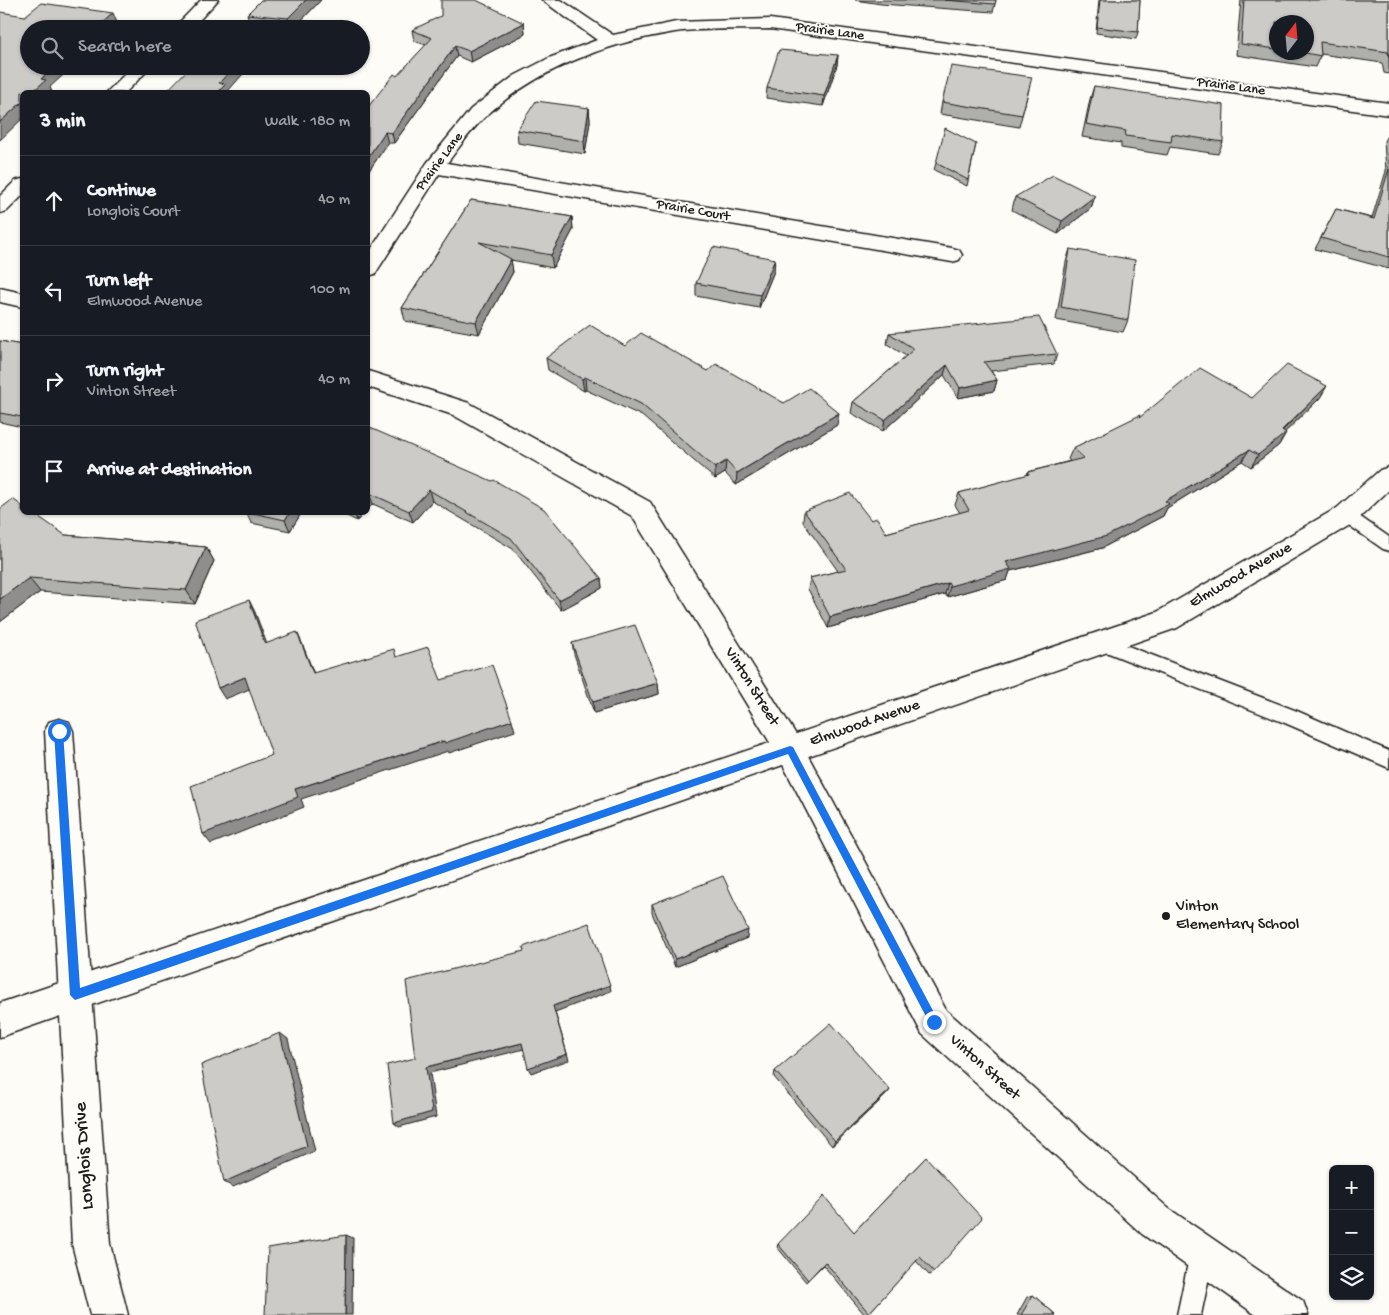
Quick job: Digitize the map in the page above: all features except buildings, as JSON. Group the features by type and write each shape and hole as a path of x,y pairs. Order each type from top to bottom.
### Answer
{"street":[{"path":"190,20 210,0"},
{"path":"550,0 610,41"},
{"name":"Prairie Lane","path":"370,266 434,167 478,113 520,80 556,62 610,41 676,27 770,24 1389,109"},
{"path":"118,90 134,75"},
{"name":"Prairie Court","path":"434,167 952,256"},
{"path":"0,207 20,187"},
{"path":"0,295 20,300"},
{"name":"Vinton Street","path":"370,381 461,409 641,509 790,750 934,1022 1155,1221 1289,1315"},
{"name":"Elmwood Avenue","path":"0,1020 1167,620 1346,515 1389,476"},
{"name":"Longlois Drive","path":"59,731 91,1244 109,1315"}],"lane":[{"path":"1346,515 1389,545"},
{"path":"1102,643 1290,716 1389,760"},
{"path":"1189,1315 1202,1254"}],"place":[{"name":"Vinton Elementary School","path":"1166,916"}],"route":[{"path":"59,731 74,947 75,995 790,750 934,1022"}]}
